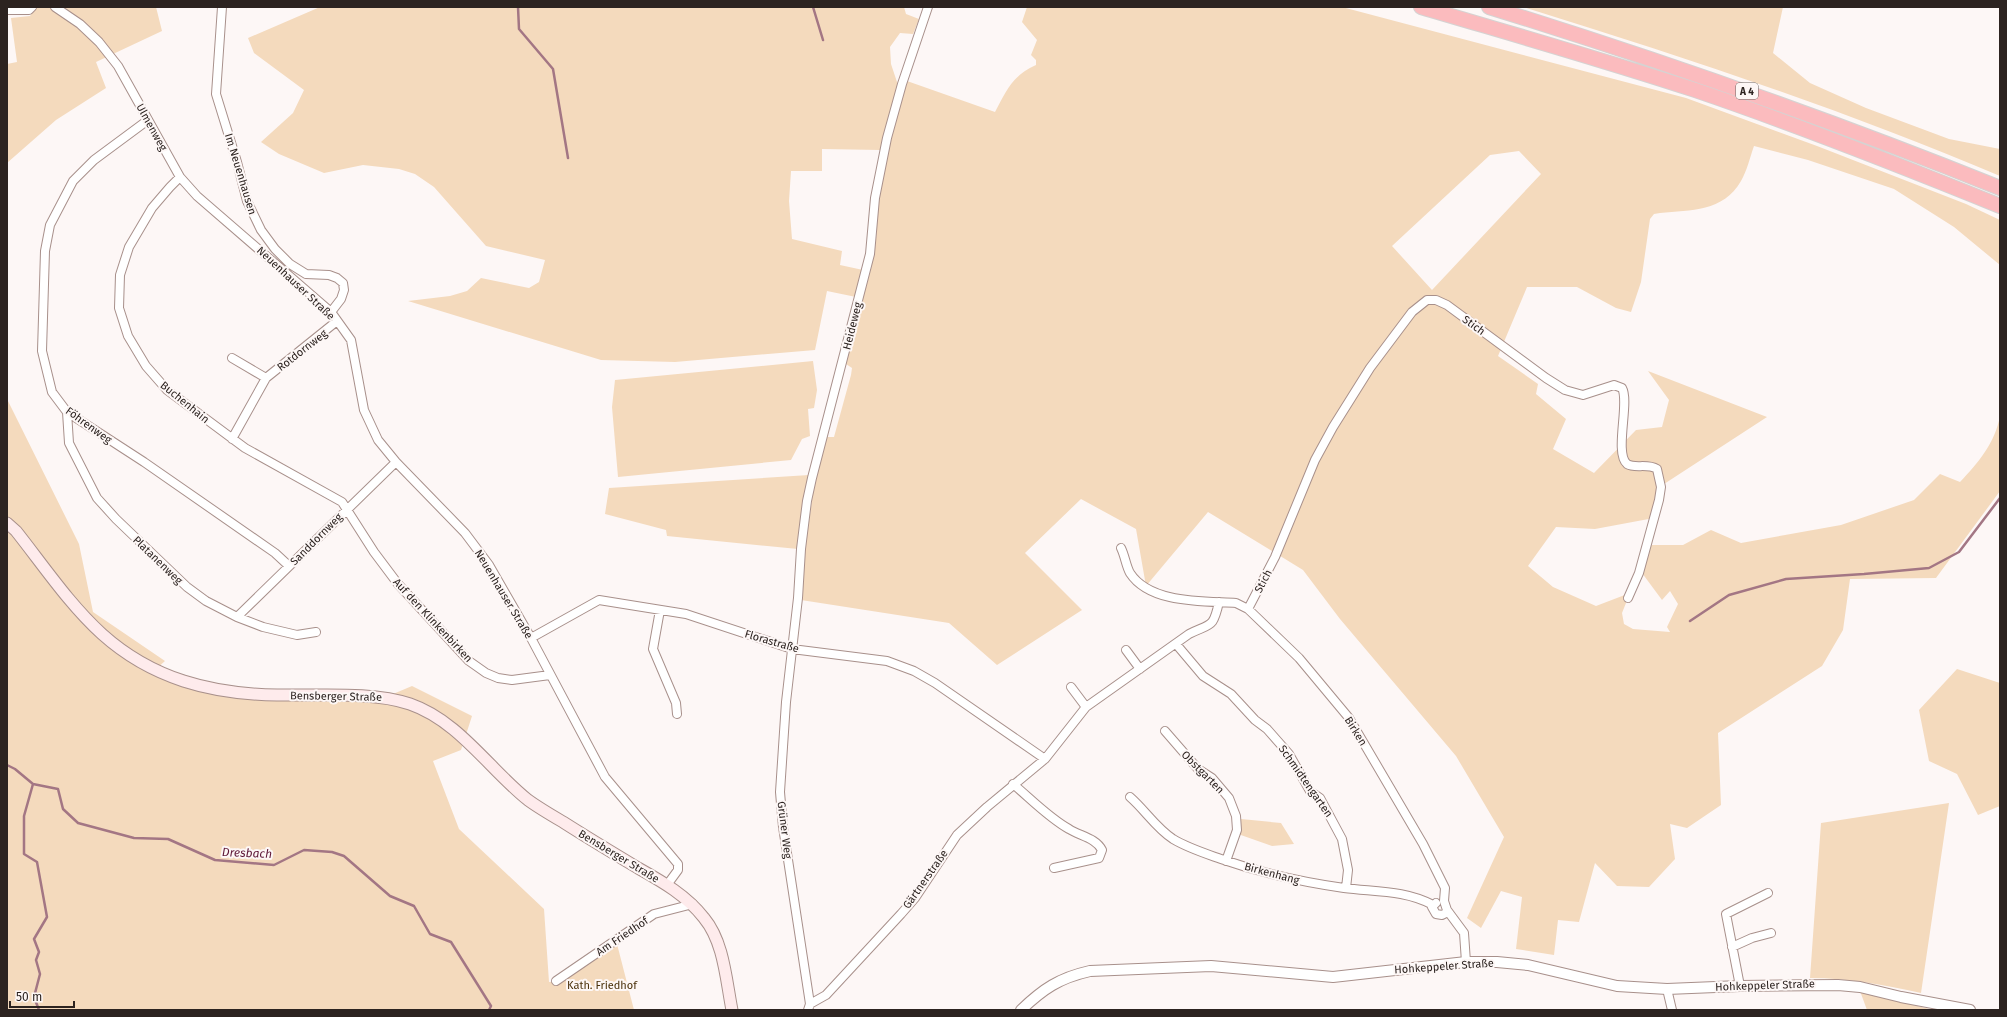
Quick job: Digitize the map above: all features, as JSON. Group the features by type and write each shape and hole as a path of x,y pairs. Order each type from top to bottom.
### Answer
{"highway":[{"name":"A 4","path":"1421,7 1695,90 1825,136 2000,206"},
{"name":"A 4","path":"1489,7 1716,80 1832,122 2000,188"}],"main road":[{"name":"Bensberger Straße","path":"7,523 16,531 83,615 101,633 138,660 182,680 209,689 260,695 386,697 413,705 438,718 461,736 502,778 530,802 668,885 693,904 712,929 722,959 732,1010"}],"street":[{"path":"7,10 29,10 32,7"},
{"name":"Ulmenweg","path":"55,7 80,24 99,42 118,66 180,177 197,196 252,244"},
{"name":"Im Neuenhausen","path":"222,7 216,94 237,162 247,201 261,230 275,249 290,264 306,274 329,275 337,278 342,283 344,290 341,299 331,312"},
{"name":"Heideweg","path":"792,649 807,501 870,254 875,198 887,138 902,84 928,7"},
{"name":"Föhrenweg","path":"148,120 94,160 73,181 50,225 45,251 42,351 52,392 67,412 170,480 274,553 289,566"},
{"name":"Buchenhain","path":"180,177 170,186 152,208 129,247 120,275 119,308 128,336 152,372 167,390 245,448 342,502 347,509"},
{"name":"Neuenhauser Straße","path":"252,244 331,312 350,340 368,420 378,440 396,462 465,533 489,565 531,638 605,777 678,864 678,870 668,885"},
{"name":"Stich","path":"1248,609 1275,558 1316,460 1332,427 1370,368 1408,318 1427,300 1436,300 1447,305 1546,378 1570,392 1583,395 1614,385 1622,388 1625,394 1622,422 1624,459 1628,464 1633,466 1652,466 1657,469 1660,486 1659,500 1639,573 1628,598"},
{"name":"Rotdornweg","path":"232,439 266,378 337,321"},
{"name":"Rotdornweg","path":"232,358 266,378"},
{"name":"Platanenweg","path":"67,412 69,443 97,498 116,519 187,587 206,601 237,617 263,627 296,635 316,632"},
{"name":"Sanddornweg","path":"237,617 396,462"},
{"name":"Auf den Klinkenbirken","path":"347,509 374,552 398,584 469,661 486,673 498,678 512,680 550,675"},
{"name":"Birken","path":"1121,548 1126,557 1129,572 1150,592 1174,598 1236,603 1248,609 1299,658 1349,718 1423,844 1445,888 1444,901 1448,912 1464,933 1466,962"},
{"name":"Florastraße","path":"531,638 599,600 686,614 792,649 887,661 909,669 935,683 1045,759"},
{"path":"1045,759 1086,707 1189,634 1212,624 1219,602"},
{"path":"660,610 653,649 676,703 677,714"},
{"name":"Schmidtengarten","path":"1176,644 1203,676 1231,694 1254,720 1267,729 1289,754 1310,791 1320,798 1342,839 1348,870 1346,888"},
{"name":"Grüner Weg","path":"792,649 780,792 783,827 809,1007"},
{"path":"1126,650 1140,669"},
{"path":"1071,687 1086,707"},
{"name":"Obstgarten","path":"1165,731 1198,769 1212,778 1229,798 1236,816 1236,830 1226,860"},
{"name":"Gärtnerstraße","path":"809,1007 826,995 915,898 957,835 1014,784 1045,759"},
{"path":"1014,784 1059,823 1095,841 1102,850 1099,858 1054,868"},
{"name":"Birkenhang","path":"1130,797 1172,838 1188,847 1286,879 1406,895 1418,898 1433,905"},
{"path":"1740,986 1726,914 1768,893"},
{"path":"1444,901 1433,905 1433,910 1438,916 1448,912"},
{"name":"Am Friedhof","path":"556,981 654,914 693,904"},
{"path":"1732,947 1752,938 1771,933"},
{"name":"Hohkeppeler Straße","path":"1021,1010 1041,991 1074,974 1090,971 1211,966 1333,977 1466,962 1497,962 1528,965 1617,986 1667,989 1740,986 1838,985 1860,987 1901,997 1970,1010"},
{"path":"1667,989 1672,1010"}],"green space":[{"path":"36,7 156,7 162,31 96,62 106,88 56,120 7,163 7,64 17,62 11,18 30,16"},
{"path":"320,7 904,7 906,14 919,19 913,34 900,33 890,47 891,64 899,88 880,150 822,149 822,171 791,171 789,201 792,239 842,251 840,265 863,270 856,297 827,291 815,350 675,362 601,360 408,301 450,296 467,291 481,278 529,288 539,282 545,260 486,246 434,187 415,174 399,169 363,165 324,173 279,154 261,142 293,113 304,90 254,53 248,38"},
{"path":"1027,7 1342,7 1686,98 1817,146 1966,204 2000,220 2000,265 1954,227 1894,189 1808,160 1754,146 1741,181 1734,191 1725,199 1705,208 1654,214 1650,219 1641,282 1631,312 1616,308 1577,287 1527,287 1498,356 1538,384 1536,394 1566,419 1553,449 1594,473 1636,430 1662,427 1669,400 1648,371 1767,417 1661,486 1654,518 1595,529 1556,527 1528,566 1553,587 1596,606 1630,593 1622,613 1624,624 1633,629 1670,632 1667,627 1678,604 1670,591 1662,600 1642,573 1648,548 1652,545 1683,545 1711,530 1741,543 1841,525 1914,500 1940,474 1960,482 1979,460 1990,444 1998,426 2000,416 2000,491 1936,578 1850,579 1843,630 1822,666 1718,733 1721,805 1687,828 1670,824 1675,859 1649,887 1617,886 1595,863 1579,922 1558,920 1554,955 1516,949 1522,897 1501,891 1481,928 1467,918 1504,837 1456,756 1340,619 1303,570 1208,512 1146,586 1136,529 1081,499 1025,553 1082,610 997,665 949,623 801,600 805,550 815,479 827,437 834,437 851,375 852,368 846,364 871,268 876,240 878,207 883,170 907,81 995,112 1011,84 1021,74 1036,65 1036,60 1031,55 1037,40 1022,22","holes":["1519,151 1541,174 1432,290 1392,246 1490,155"]},
{"path":"1523,7 1783,7 1773,53 1810,83 1866,108 1949,139 2000,149 2000,176 1823,107 1644,45"},
{"path":"813,361 817,390 814,408 808,409 810,436 802,439 791,460 618,477 612,407 615,380"},
{"name":"Kath. Friedhof","path":"7,399 79,544 93,612 165,661 156,669 209,689 386,697 412,686 472,716 461,750 433,761 459,829 544,909 549,982 560,981 617,944 634,1010 7,1010"},
{"path":"809,475 801,518 798,549 667,536 666,530 605,514 609,488"},
{"path":"1957,669 2000,683 2000,806 1978,815 1957,774 1929,761 1919,710"},
{"path":"1949,803 1921,993 1853,981 1810,978 1821,823"},
{"path":"1241,819 1281,823 1294,844 1272,846 1238,834"},
{"path":"1860,991 1933,1010 1867,1010"}],"waterway":[{"path":"518,7 519,29 553,69 568,158"},
{"path":"813,7 823,40"},
{"path":"1690,621 1729,595 1786,579 1929,568 1959,552 2000,498"},
{"name":"Dresbach","path":"7,765 15,769 33,784 58,789 63,809 78,823 134,838 168,839 215,860 274,865 304,850 332,852 344,856 390,896 414,906 430,934 451,942 491,1006 489,1010"},
{"path":"33,784 24,816 24,854 37,862 47,917 34,939 39,952 36,960 40,974 34,997 39,1010"}]}
